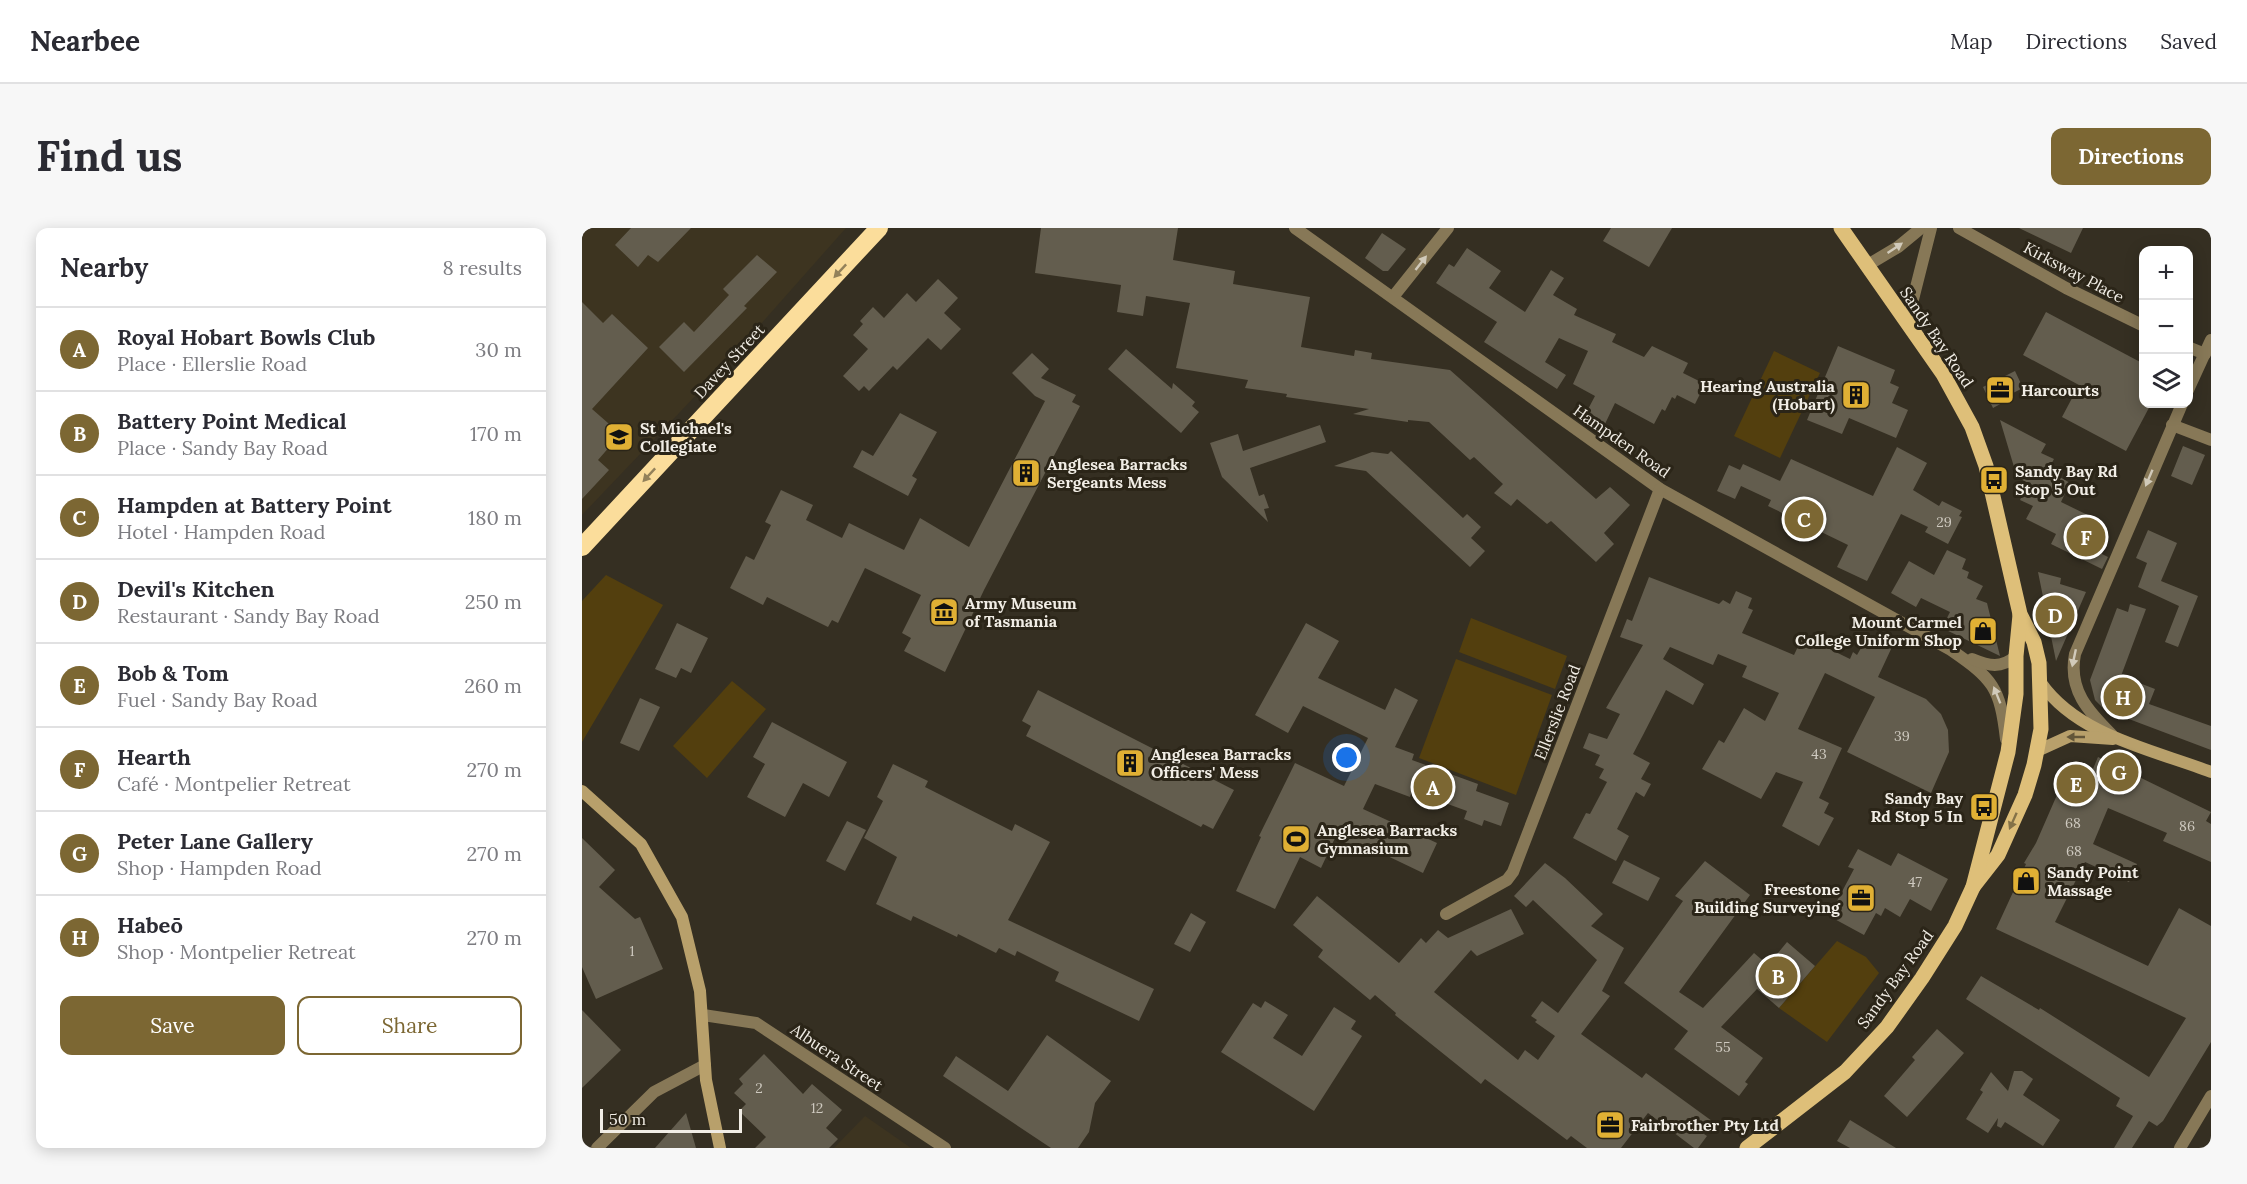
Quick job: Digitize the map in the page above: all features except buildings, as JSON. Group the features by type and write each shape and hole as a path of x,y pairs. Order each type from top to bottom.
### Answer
{"highway":[{"name":"Davey Street","path":"582,547 879,228"}],"main road":[{"name":"Sandy Bay Road","path":"1841,228 1953,388 1976,437 1986,466 2020,614 2037,653 2041,683 2041,729 2027,788 1998,855 1973,887"},
{"name":"Sandy Bay Road","path":"1748,1148 1845,1072 1887,1027 1955,926 1973,887 2008,752 2016,694 2016,656 2020,614"},
{"path":"1997,799 2027,788"}],"street":[{"name":"Hampden Road","path":"1295,228 1660,489 1951,650 1982,671 1993,686 2003,714 2008,752"},
{"path":"1393,297 1448,228"},
{"path":"1866,266 1898,247 1921,228"},
{"path":"1907,323 1931,228"},
{"name":"Kirksway Place","path":"1959,228 2066,288 2139,324"},
{"path":"2193,379 2211,340"},
{"path":"2193,349 2205,354"},
{"path":"2116,737 2087,709 2075,688 2072,675 2074,654 2180,408"},
{"path":"2172,425 2211,440"},
{"name":"Ellerslie Road","path":"1446,914 1507,880 1513,872 1660,489"},
{"name":"Hampden Road","path":"1951,650 1994,666 2005,665 2016,656"},
{"path":"2041,683 2068,713 2116,737 2211,771"},
{"path":"2037,751 2070,736 2116,737"},
{"path":"582,790 641,844 682,917 696,968 703,1015 705,1065 713,1124 720,1148"},
{"name":"Albuera Street","path":"703,1015 756,1023 945,1148"},
{"path":"597,1148 654,1092 705,1065"},
{"path":"2180,1148 2211,1096"}],"shaded area":[{"name":"St Michael's Collegiate","path":"582,228 846,228 720,370 582,515"},
{"path":"1774,351 1820,373 1780,458 1734,436"},
{"path":"606,575 663,605 582,742 582,601"},
{"path":"1471,618 1567,656 1555,689 1459,652"},
{"path":"1456,659 1552,695 1516,795 1419,758"},
{"path":"732,681 766,709 707,778 673,746"},
{"path":"1837,941 1866,957 1879,973 1827,1042 1779,1008"},
{"path":"865,1116 911,1148 834,1148"}],"place":[{"name":"Harcourts","path":"2000,390"},
{"name":"Hearing Australia (Hobart)","path":"1856,395"},
{"name":"St Michael's Collegiate","path":"619,437"},
{"name":"Anglesea Barracks Sergeants Mess","path":"1026,473"},
{"name":"Sandy Bay Rd Stop 5 Out","path":"1994,480"},
{"name":"Hampden at Battery Point","path":"1804,519"},
{"name":"Hearth","path":"2086,537"},
{"name":"Army Museum of Tasmania","path":"944,612"},
{"name":"Devil's Kitchen","path":"2055,615"},
{"name":"Mount Carmel College Uniform Shop","path":"1983,631"},
{"name":"Habeō","path":"2123,697"},
{"name":"Anglesea Barracks Officers' Mess","path":"1130,763"},
{"name":"Peter Lane Gallery","path":"2119,772"},
{"name":"Bob & Tom","path":"2076,784"},
{"name":"Royal Hobart Bowls Club","path":"1433,787"},
{"name":"Sandy Bay Rd Stop 5 In","path":"1984,807"},
{"name":"Anglesea Barracks Gymnasium","path":"1296,839"},
{"name":"Sandy Point Massage","path":"2026,881"},
{"name":"Freestone Building Surveying","path":"1861,898"},
{"name":"Battery Point Medical","path":"1778,976"},
{"name":"Fairbrother Pty Ltd","path":"1610,1125"}]}
